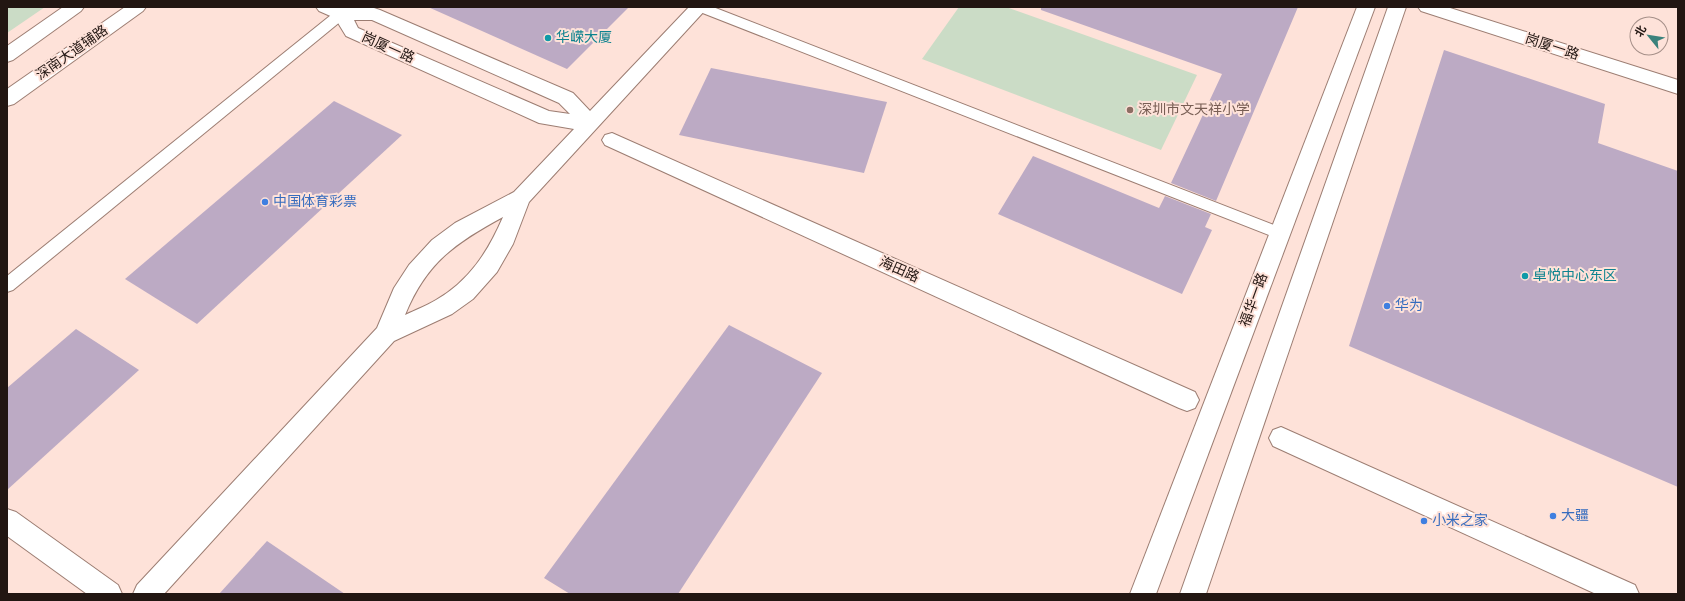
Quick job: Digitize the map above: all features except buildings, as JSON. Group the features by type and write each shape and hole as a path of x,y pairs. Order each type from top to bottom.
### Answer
{"street":[{"path":"7,54 76,7"},
{"name":"深南大道辅路","path":"7,99 137,7"},
{"path":"146,594 386,334 402,295 417,271 439,246 462,229 521,198 700,7"},
{"name":"福华一路","path":"1143,594 1366,7"},
{"path":"1193,594 1397,7"},
{"name":"岗厦一路","path":"1427,7 1678,87"},
{"name":"岗厦一路","path":"339,9 352,32 546,118 591,124"},
{"name":"岗厦一路","path":"339,9 374,14 566,98 591,124"},
{"name":"海田路","path":"612,140 1187,400"},
{"path":"386,334 444,307 465,292 489,266 502,244 521,198"},
{"path":"1281,438 1626,594"},
{"path":"7,521 109,594"}],"lane":[{"path":"700,7 1280,234"},
{"path":"7,284 339,9"}],"green space":[{"path":"7,7 45,7 7,33"},
{"path":"959,7 1006,7 1197,75 1161,150 922,59"}],"place":[{"name":"华嵘大厦","path":"548,38"},
{"name":"深圳市文天祥小学","path":"1130,110"},
{"name":"中国体育彩票","path":"265,202"},
{"name":"卓悦中心东区","path":"1525,276"},
{"name":"华为","path":"1387,306"},
{"name":"大疆","path":"1553,516"},
{"name":"小米之家","path":"1424,521"}]}
